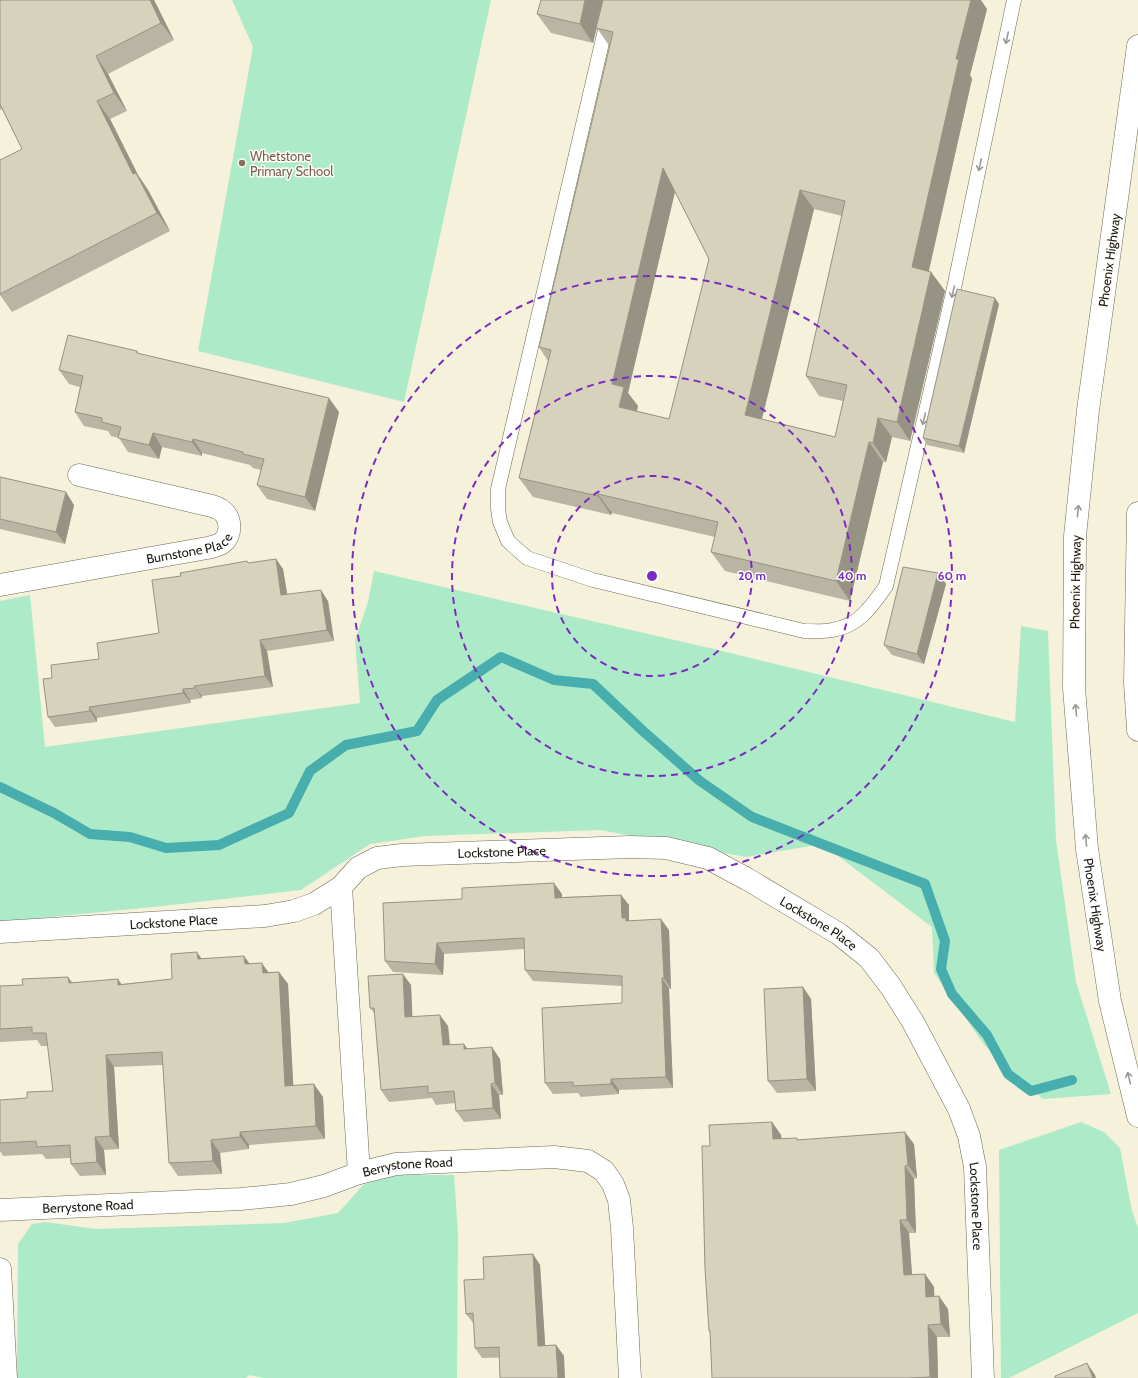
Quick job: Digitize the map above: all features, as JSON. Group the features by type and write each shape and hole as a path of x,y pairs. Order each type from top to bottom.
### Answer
{"street":[{"name":"Phoenix Highway","path":"1138,46 1090,402 1075,536 1074,688 1088,856 1110,1002 1138,1116"},
{"name":"Burnstone Place","path":"0,585 206,548 221,544 228,536 230,527 227,517 221,510 212,506 80,475"},
{"path":"1138,513 1135,683 1138,730"},
{"name":"Lockstone Place","path":"0,932 265,916 294,911 314,904 340,887 358,868 377,858 402,854 630,847 666,848 708,858 747,879 839,934 869,958 891,987 913,1022 959,1109 969,1136 975,1168 983,1378"},
{"path":"340,887 358,1173"},
{"name":"Berrystone Road","path":"0,1210 241,1199 291,1194 324,1186 358,1173 396,1164 554,1157 588,1161 604,1171 613,1184 619,1200 622,1228 630,1378"},
{"path":"0,1269 6,1378"}],"lane":[{"path":"612,0 498,489 498,509 500,522 508,541 527,558 593,580 804,631 833,630 855,623 870,608 886,586 955,280 1014,0"}],"green space":[{"path":"232,0 491,0 404,402 198,351 253,47"},
{"path":"374,571 714,649 1015,722 1021,626 1048,631 1056,840 1076,982 1111,1094 1043,1099 985,1046 934,973 932,927 822,844 746,857 600,830 425,836 370,844 301,890 163,906 0,922 0,601 30,595 45,747 360,703 355,640 368,602"},
{"path":"1081,1122 1104,1132 1120,1148 1132,1211 1138,1228 1138,1313 1009,1378 1001,1378 999,1150"},
{"path":"394,1175 454,1175 458,1234 457,1378 263,1378 250,1375 245,1378 17,1378 18,1244 32,1224 45,1222 96,1229 284,1223 338,1213 364,1184"}],"building":[{"path":"0,0 150,0 161,23 96,56 114,93 97,101 133,174 136,173 157,213 0,294 0,160 22,149 0,104"},
{"path":"541,0 585,0 580,24 537,14"},
{"path":"603,0 971,0 956,59 959,59 912,267 931,272 897,422 878,418 873,443 869,442 836,581 711,552 718,522 598,494 598,496 519,478 551,350 539,347 613,32 596,28","holes":["663,168 709,259 669,419 619,407 624,387 612,384","800,190 845,201 806,376 847,385 835,437 745,415"]},
{"path":"957,289 995,298 959,446 923,438"},
{"path":"68,335 137,351 137,353 329,398 305,497 257,485 264,459 193,439 192,442 153,433 149,445 118,438 121,427 102,422 102,418 75,412 83,376 59,370"},
{"path":"0,477 66,492 56,532 0,519"},
{"path":"276,559 281,595 321,590 327,630 260,640 265,676 194,686 195,688 183,689 183,693 89,707 90,711 48,717 43,679 52,678 51,665 99,659 97,643 159,633 152,580 181,576 180,573 247,561 248,563"},
{"path":"903,567 938,573 917,654 884,645"},
{"path":"554,883 555,898 621,895 622,918 626,918 626,921 661,919 666,1077 611,1079 611,1084 573,1086 573,1082 545,1083 542,1008 622,1003 622,976 525,970 524,938 437,943 435,964 385,961 383,903 462,899 462,888"},
{"path":"197,952 198,959 244,956 245,964 262,963 263,973 279,972 285,1086 314,1084 316,1126 240,1132 240,1137 211,1140 213,1161 169,1163 162,1052 106,1055 110,1136 95,1137 97,1162 71,1164 70,1145 37,1147 36,1141 0,1143 0,1100 27,1098 27,1092 53,1091 46,1033 32,1033 32,1027 0,1029 0,986 23,985 22,979 68,977 69,983 118,979 118,985 172,979 171,954"},
{"path":"403,974 405,1017 440,1015 443,1045 464,1044 464,1049 492,1047 495,1083 491,1084 493,1108 456,1111 454,1091 428,1093 428,1086 381,1090 374,1008 370,1008 368,976"},
{"path":"803,987 807,1079 768,1081 764,989"},
{"path":"772,1122 773,1139 797,1138 797,1140 905,1132 908,1165 905,1166 907,1220 900,1220 904,1275 925,1274 926,1297 939,1296 941,1324 928,1325 930,1377 712,1378 705,1269 702,1146 710,1146 709,1125"},
{"path":"533,1254 538,1346 556,1345 558,1378 500,1378 499,1347 475,1348 473,1313 466,1314 464,1280 484,1279 483,1257"},
{"path":"1087,1363 1093,1378 1055,1378 1055,1376"}],"waterway":[{"path":"0,787 54,813 90,834 130,837 166,848 219,845 289,813 310,771 346,745 417,731 437,700 501,657 554,680 593,684 643,731 700,781 752,817 925,884 945,941 941,969 952,994 987,1035 1008,1074 1031,1091 1072,1080"}],"place":[{"name":"Whetstone Primary School","path":"242,163"}]}
